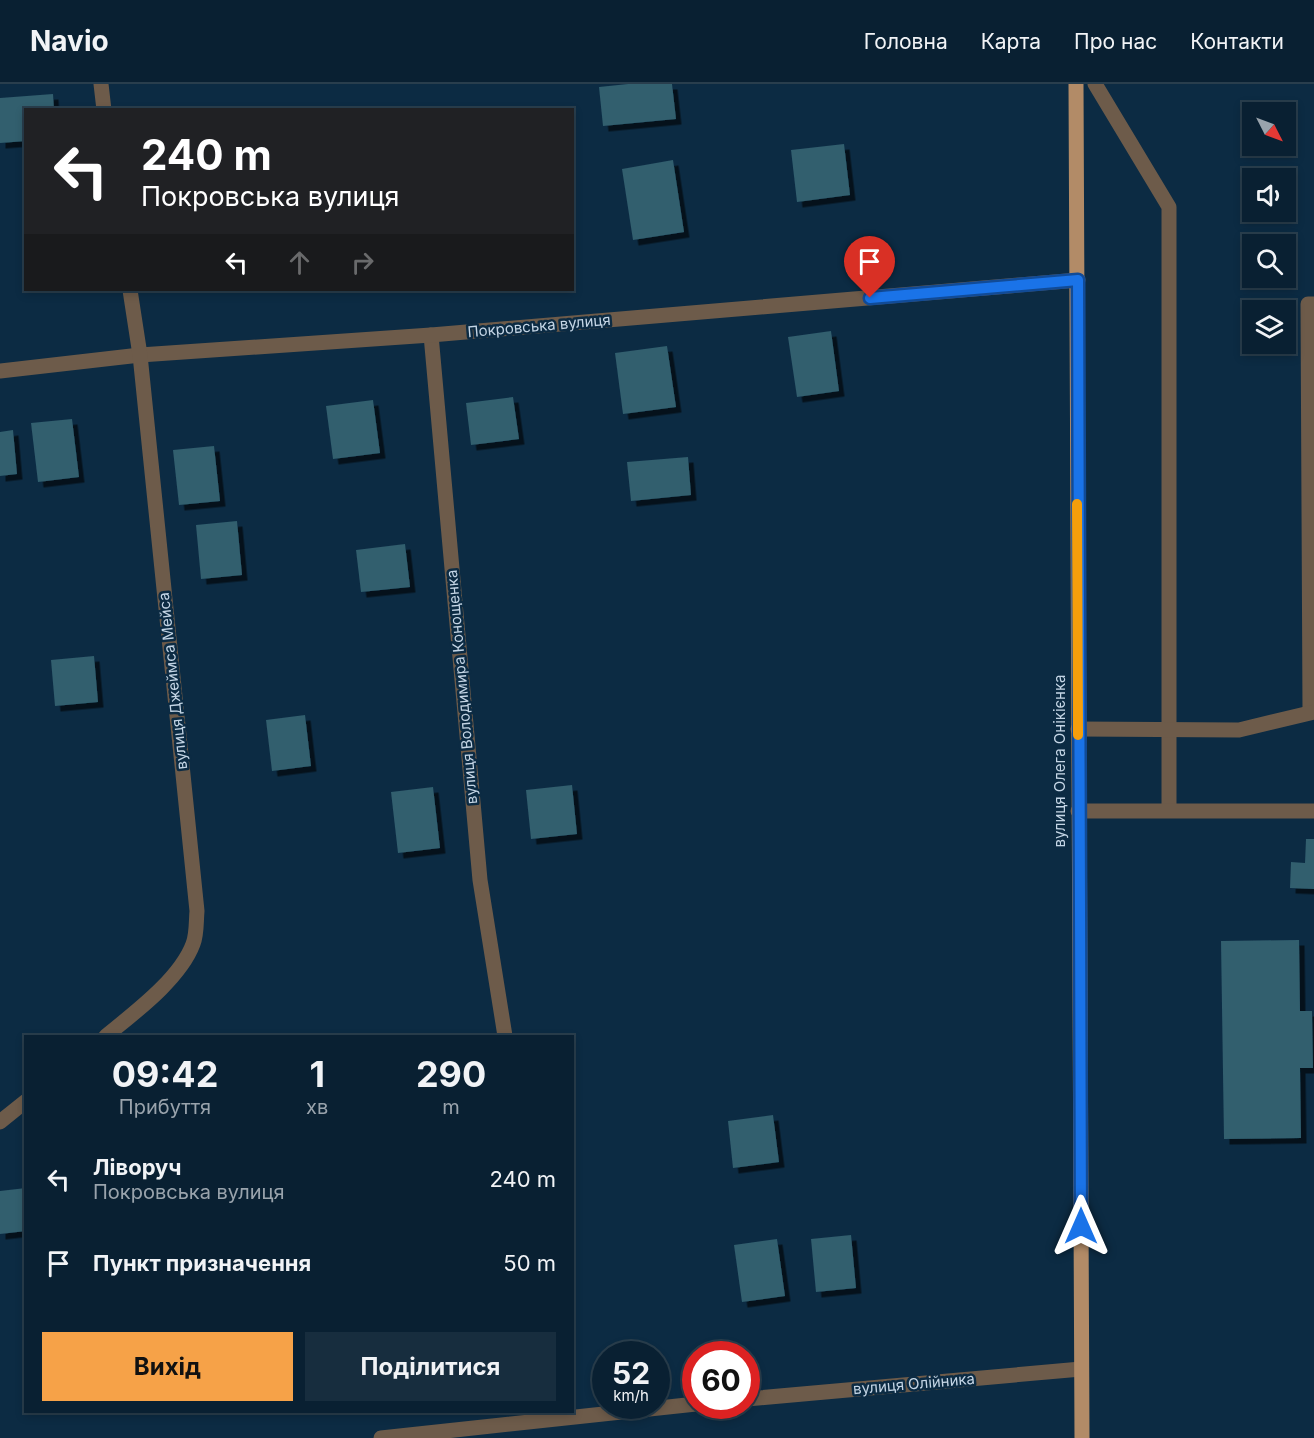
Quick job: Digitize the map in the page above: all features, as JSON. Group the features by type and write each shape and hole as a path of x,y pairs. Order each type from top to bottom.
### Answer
{"main road":[{"name":"вулиця Олега Онікієнка","path":"1076,84 1082,1438"}],"street":[{"path":"101,84 104,108"},
{"path":"1095,84 1168,207 1169,809"},
{"name":"Покровська вулиця","path":"0,371 140,355 431,335 1078,280"},
{"name":"вулиця Джеймса Мейса","path":"107,1035 139,1010 175,973 194,944 197,911 140,355 130,291"},
{"path":"1078,729 1239,729 1312,712 1308,304 1314,304"},
{"name":"вулиця Володимира Конощенка","path":"431,335 480,880 505,1035"},
{"path":"1078,811 1169,809 1314,811"},
{"path":"0,1122 24,1103"},
{"name":"вулиця Олійника","path":"760,1398 1081,1369"},
{"path":"381,1438 565,1414 682,1405"}],"building":[{"path":"628,84 672,84 676,119 603,126 599,87"},
{"path":"53,94 54,108 24,108 24,141 0,143 0,98"},
{"path":"844,144 850,195 797,202 791,150"},
{"path":"673,160 684,232 633,240 622,169"},
{"path":"22,247 24,247 24,273"},
{"path":"831,331 839,391 797,397 788,337"},
{"path":"667,346 676,407 623,414 615,353"},
{"path":"513,397 519,439 471,445 466,403"},
{"path":"373,400 380,453 333,459 326,406"},
{"path":"72,419 79,477 38,482 31,423"},
{"path":"13,430 17,474 0,476 0,432"},
{"path":"214,446 220,501 179,505 173,450"},
{"path":"688,457 691,495 631,501 627,462"},
{"path":"237,521 242,575 201,579 196,525"},
{"path":"405,544 410,587 361,592 356,550"},
{"path":"94,656 98,702 55,706 51,660"},
{"path":"305,715 311,766 272,771 266,720"},
{"path":"572,785 577,834 531,839 526,790"},
{"path":"433,787 440,848 398,853 391,792"},
{"path":"1306,839 1314,839 1314,889 1290,888 1291,862 1305,863"},
{"path":"1299,940 1300,1011 1312,1011 1313,1068 1300,1068 1301,1138 1224,1139 1221,941"},
{"path":"773,1115 779,1162 733,1168 728,1121"},
{"path":"24,1188 24,1231 0,1234 0,1191"},
{"path":"851,1235 856,1288 816,1292 811,1239"},
{"path":"777,1239 785,1296 742,1302 734,1245"}],"slow traffic":[{"path":"1077,504 1078,735"}],"route":[{"path":"870,298 1078,280 1077,619 1081,1226"}]}
